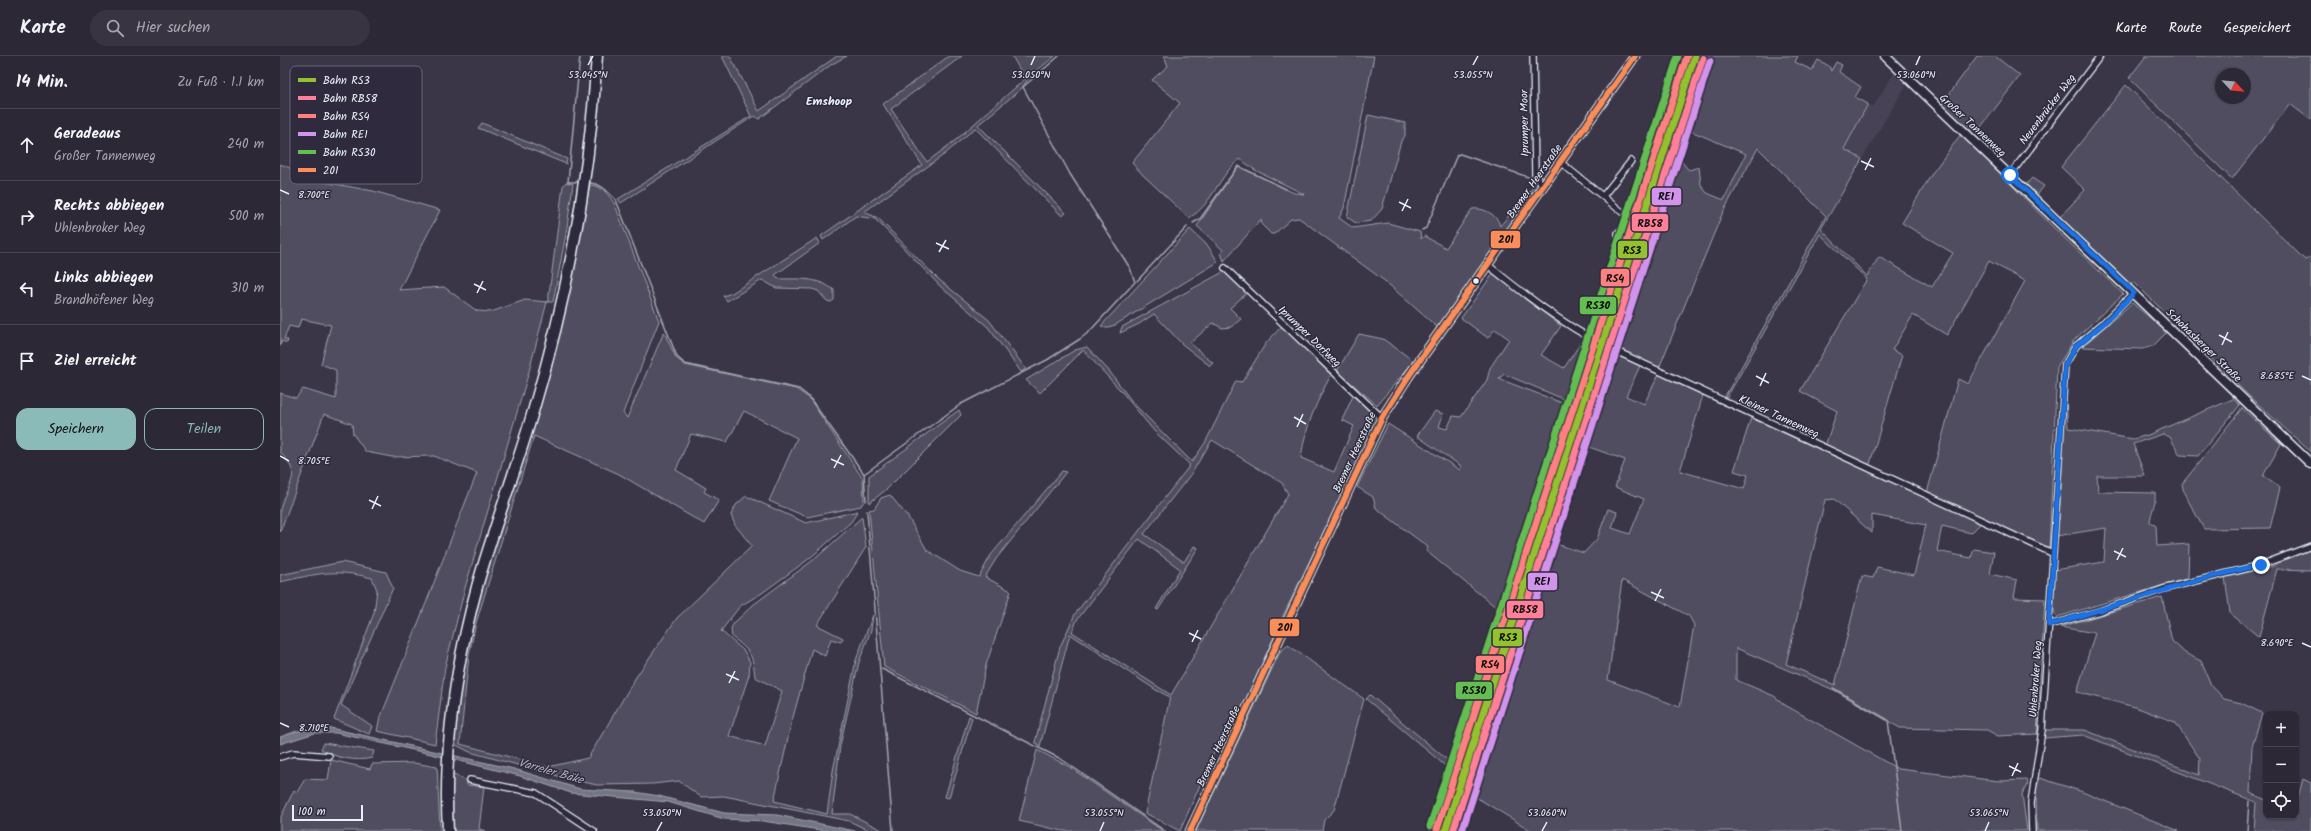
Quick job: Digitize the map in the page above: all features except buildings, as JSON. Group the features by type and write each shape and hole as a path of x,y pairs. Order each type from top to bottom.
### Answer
{"highway":[{"path":"582,176 591,56"},
{"path":"442,831 446,744 464,640 482,570 534,408 556,327 567,279 597,56"},
{"path":"445,766 448,831"}],"main road":[{"name":"Bremer Heerstraße","path":"1190,831 1382,418 1634,56"},
{"name":"Großer Tannenweg","path":"1885,56 2134,293"},
{"name":"Schohasberger Straße","path":"2134,293 2311,464"}],"street":[{"name":"Iprumper Moor","path":"1533,56 1535,174 1543,187"},
{"name":"Neuenbrücker Weg","path":"2010,175 2100,56"},
{"path":"1603,196 1631,161"},
{"path":"1560,162 1627,216 1628,220 1618,232 1618,256"},
{"name":"Kleiner Tannenweg","path":"1488,265 1542,308 1572,329 1603,345 2052,553"},
{"name":"Iprumper Dorfweg","path":"1225,268 1382,418"},
{"name":"Uhlenbroker Weg","path":"2032,831 2032,787 2042,730 2065,365 2076,346 2104,323 2134,293"},
{"path":"2049,625 2100,611 2163,589 2261,565 2311,546"},
{"path":"280,757 292,753 329,756"},
{"path":"470,780 536,793 594,831"}],"shaded area":[{"path":"722,56 730,56 759,111 837,56 847,56 832,64 759,119 754,116 621,203 618,199 751,116"},
{"path":"949,56 962,56 891,109 927,162 957,139 1025,79 1012,56 1055,56 1030,76 1022,88 978,125 1066,213 1062,216 975,128 945,154 864,212 878,218 937,278 989,320 1026,369 1021,372 988,327 941,287 875,219 856,216 823,240 821,236 922,165 883,104"},
{"path":"1164,56 1374,56 1344,208 1339,218 1353,228 1388,223 1420,232 1421,239 1424,236 1446,248 1472,209 1481,209 1493,215 1499,222 1500,226 1534,186 1531,179 1535,179 1539,188 1474,276 1439,329 1386,282 1299,218 1291,219 1274,234 1271,234 1262,225 1261,219 1224,261 1221,253 1223,250 1197,226 1237,168 1240,167 1294,193 1304,194 1255,170 1240,159 1226,173 1204,206 1189,218 1143,175 1132,163 1180,103 1152,80 1168,66"},
{"path":"1690,56 1700,56 1450,831 1441,831 1585,392"},
{"path":"1700,56 1798,56 1795,62 1812,70 1818,60 1829,66 1831,71 1836,62 1842,65 1839,72 1861,87 1855,97 1868,104 1844,149 1862,159 1821,229 1867,276 1879,257 1932,287 1953,253 1902,223 1933,172 1961,134 2054,228 2123,294 2074,340 2057,367 2049,548 1927,493 1958,379 1968,384 2025,281 1989,261 1947,335 1913,315 1892,350 1902,355 1869,467 1825,446 1837,411 1800,391 1867,279 1820,234 1726,399 1725,396 1826,216 1758,148 1722,214 1659,368 1608,344","holes":["1683,125 1693,132 1746,154 1724,200 1707,193 1701,185 1699,167 1689,170 1680,159 1678,149"]},
{"path":"1977,56 1995,56 2020,76 1977,132 1965,127 1942,104"},
{"path":"2146,56 2311,56 2311,120 2290,104 2232,179 2129,78"},
{"path":"1894,73 1906,85 1862,159 1844,149 1868,104 1873,107"},
{"path":"2126,85 2305,260 2311,257 2311,452 2248,395 2134,282 2129,287 2060,217 2085,190 2061,167"},
{"path":"1368,115 1405,123 1405,136 1401,141 1382,209 1371,221 1356,223 1347,217"},
{"path":"482,123 567,159 566,164 478,128"},
{"path":"280,164 290,168 290,184 335,184 373,191 440,210 399,290 444,287 477,311 491,312 525,300 548,302 465,588 445,667 435,744 377,731 379,721 477,473 434,456 392,457 366,452 353,434 352,424 324,414 280,532 280,510 293,474 287,461 280,452 280,393 296,398 303,389 336,399 336,370 321,364 331,325 301,319 298,328 289,326 284,339 288,340 287,343 282,341 280,346"},
{"path":"2032,178 2044,186 2037,195 2026,185"},
{"path":"566,182 573,184 566,234 553,302 548,302 563,186"},
{"path":"590,185 602,189 615,205 659,321 623,413 627,418 664,332 676,358 685,365 796,389 809,398 863,479 864,501 861,506 807,517 769,501 797,438 744,411 727,442 691,434 676,470 706,488 704,492 719,500 704,524 619,474 534,436 476,623 469,655 460,744 548,767 588,758 636,677 677,618 752,546 735,525 731,515 736,505 746,496 806,523 858,511 851,522 810,558 762,593 740,606 721,631 744,651 750,662 749,675 729,736 765,746 782,691 755,677 750,654 732,637 731,628 734,623 753,605 816,558 862,517 866,547 817,625 843,638 841,642 831,639 825,656 812,649 791,724 774,801 827,814 833,771 856,660 873,615 871,630 859,662 840,746 832,814 850,814 884,831 870,831 849,821 724,796 701,797 679,781 653,784 597,785 565,778 470,752 454,744 458,695 470,628 571,280"},
{"path":"1190,229 1208,246 1218,262 1115,325 1105,328 1101,326"},
{"path":"817,238 820,243 775,275 779,279 815,281 828,286 834,290 834,300 831,302 827,301 818,291 812,289 776,288 762,280 727,301 723,296 732,293"},
{"path":"1225,271 1248,292 1230,308 1241,319 1231,327 1222,328 1213,323 1190,343 1213,363 1210,366 1182,344 1154,314 1139,324 1120,333 1122,327"},
{"path":"1493,274 1561,326 1541,355 1564,368 1584,338 1600,345 1441,831 1429,831 1449,769 1366,699 1370,695 1451,763 1502,612 1426,551 1428,547 1376,508 1373,497 1357,487 1388,424 1460,470 1461,466 1417,436 1435,411 1443,414 1439,427 1447,429 1453,416 1461,417 1487,380 1490,368 1509,339 1495,329 1488,338 1461,318","holes":["1504,374 1566,400 1565,404 1499,379"]},
{"path":"2132,303 2167,332 2153,346 2142,349 2082,347"},
{"path":"1282,326 1331,375 1312,415 1305,436 1301,458 1334,472 1354,426 1342,420 1353,396 1378,419 1283,616 1231,734 1224,730 1180,831 1145,813 1170,697 1156,690 1070,634 1040,746 1035,742 1060,647 1075,614 1190,465 1154,431 1121,391 1083,350 1040,393 1026,380 1075,350 1087,347 1110,372 1133,403 1192,462 1205,443 1236,381 1242,382 1266,343","holes":["1212,440 1282,483 1288,494 1171,695 1072,632 1077,620 1139,539 1180,569 1156,609 1158,610 1198,548 1194,546 1184,562 1144,534 1191,474"]},
{"path":"1359,334 1383,339 1414,361 1377,405 1337,371"},
{"path":"1605,348 1640,366 1626,396 1644,404 1659,374 1703,395 1680,471 1744,489 1748,475 1734,471 1751,418 1981,523 1971,533 1942,526 1937,551 1971,558 1974,549 1994,552 1990,574 2017,580 2014,598 2045,599 2037,734 1998,736 1987,730 1900,728 1834,690 1736,648 1736,680 1774,696 1785,705 1898,769 1999,781 2027,780 2028,783 2022,794 2027,831 1532,831 1469,793 1457,831 1450,831 1604,359","holes":["1581,444 1625,460 1615,487 1644,499 1630,534 1612,528 1617,512 1608,509 1597,539 1584,553 1547,541","1834,499 1872,533 1872,515 1926,525 1914,575 1877,567 1873,578 1862,576 1835,685 1786,664 1825,500","1622,580 1689,616 1694,625 1680,707 1608,680"]},
{"path":"2065,383 2068,428 2133,439 2148,435 2233,399 2240,405 2198,456 2180,455 2170,437 2163,434 2133,444 2145,476 2097,476 2098,492 2155,493 2155,501 2150,522 2156,526 2157,546 2189,544 2188,578 2057,617 2054,612 2054,570 2104,562 2106,528 2056,536 2057,521 2059,520 2064,431 2061,428"},
{"path":"2242,408 2281,444 2263,476 2280,488 2270,528 2204,529 2184,493 2182,484"},
{"path":"959,410 961,415 887,489 869,503 869,476"},
{"path":"1062,471 1066,472 996,559 985,577 1011,591 986,665 976,713 884,667 869,510 874,509 881,498 890,495 908,517 927,550 960,571 979,577 991,555"},
{"path":"2311,549 2311,570 2277,569 2259,637 2230,613 2225,577 2274,566 2293,554"},
{"path":"342,562 386,572 393,588 341,705 372,726 369,734 334,719 374,613 377,590 372,578 346,573 325,573 280,582 280,575"},
{"path":"2162,597 2172,641 2185,653 2201,661 2211,685 2224,699 2241,703 2262,713 2252,747 2250,793 2263,799 2263,819 2299,819 2299,794 2303,779 2311,783 2311,831 2254,831 2256,802 2083,735 2044,738 2044,730 2085,730 2199,775 2200,759 2175,722 2135,707 2077,692 2095,633 2060,627"},
{"path":"1288,645 1364,699 1334,810 1324,820 1322,831 1196,831 1280,652"},
{"path":"969,716 972,718 949,798 945,797"},
{"path":"324,743 374,751 372,758 360,760 339,757 321,749"},
{"path":"1037,750 1068,766 1163,831 1063,831 1019,821"},
{"path":"331,760 370,769 372,764 414,763 437,767 440,831 280,831 280,819 294,790 297,792 305,779 328,780"},
{"path":"452,774 467,781 467,785 484,787 479,829 486,831 452,831"},
{"path":"2040,778 2080,791 2179,831 2037,831 2036,789"}],"water":[{"path":"326,727 514,769 580,789 635,792 659,796 724,813 777,815 855,831 826,831 763,821 724,819 668,802 571,793 520,776 336,733 315,733 280,744 280,737 297,731"}],"waterway":[{"path":"580,56 568,182 580,182"},
{"path":"864,474 961,404 1047,360 1080,339 1089,332 1135,282 1130,268 1070,174 1023,87 1059,56"},
{"path":"1422,230 1426,228 1457,155 1460,154 1531,178"},
{"path":"1193,223 1200,219 1238,166 1286,189"},
{"path":"588,183 597,184 616,200 677,357 685,364 799,389 809,397 864,474 866,501"},
{"path":"1137,281 1187,227"},
{"path":"867,511 893,831"},
{"path":"880,668 1061,759 1165,831"},
{"path":"1833,688 1888,720 1902,831"},
{"path":"2247,831 2249,801"}],"rail line":[{"name":"RS30","path":"1430,826 1678,56"},
{"name":"RS4","path":"1437,829 1687,56"},
{"name":"RS3","path":"1445,831 1695,56"},
{"name":"RB58","path":"1453,831 1703,58"},
{"name":"RE1","path":"1462,831 1710,61"}],"transit line":[{"name":"201","path":"1190,831 1382,418 1408,377 1635,56"}],"district":[{"name":"Emshoop","path":"829,101"}],"route":[{"path":"2010,175 2134,293 2104,323 2076,346 2065,365 2053,533 2049,625 2100,611 2163,589 2222,573 2261,565"}],"water label":[{"name":"Varreler Bäke","path":"551,771"}]}
